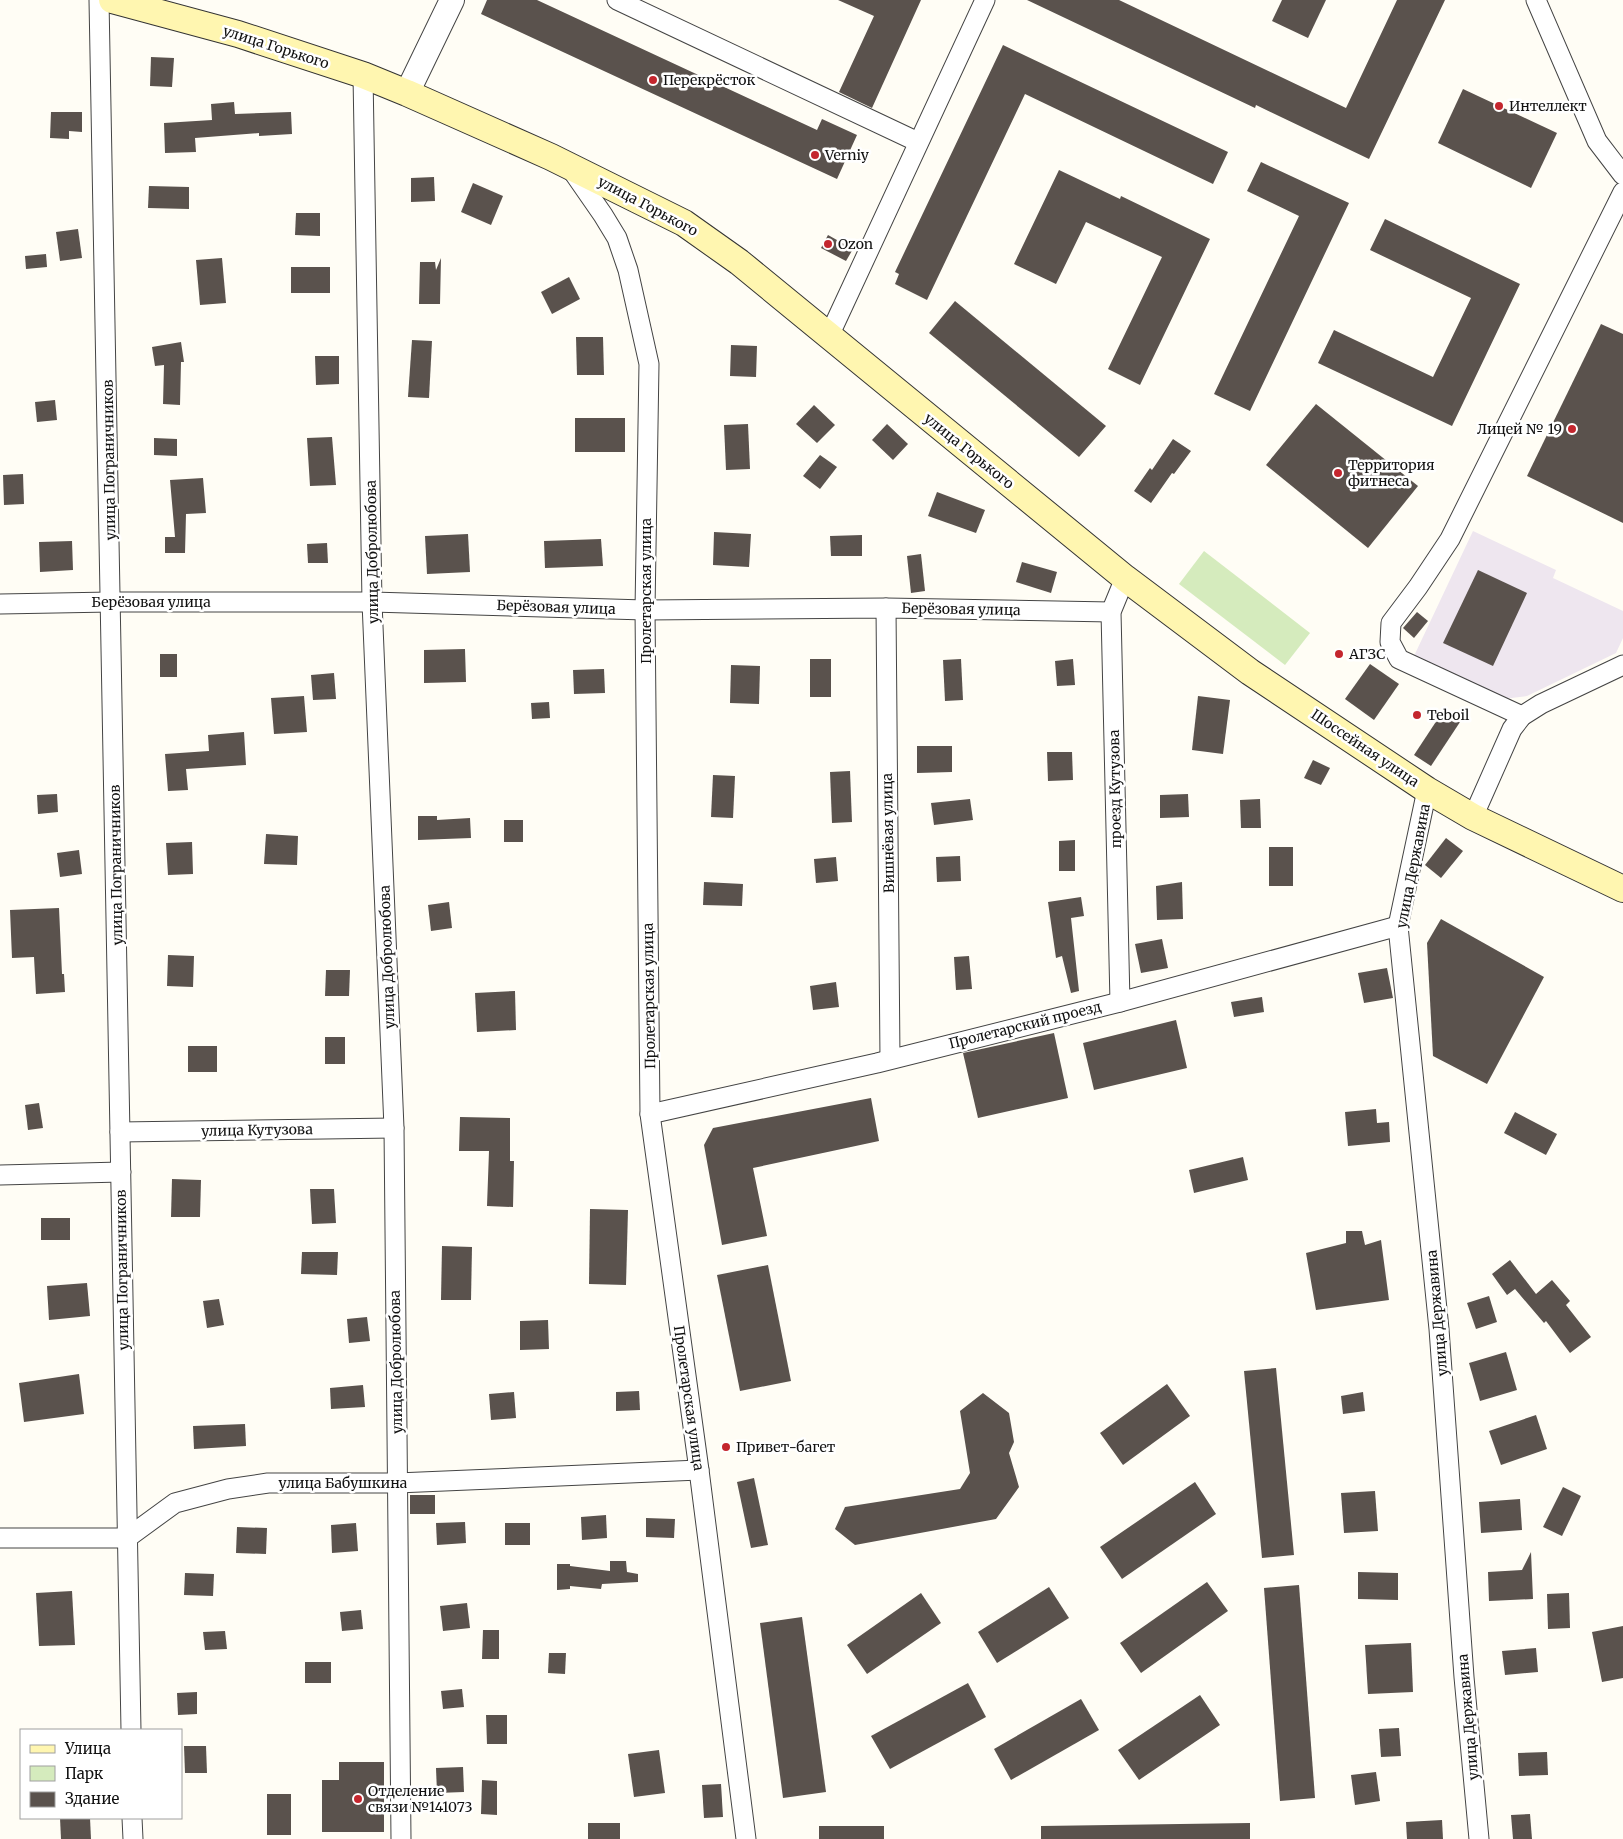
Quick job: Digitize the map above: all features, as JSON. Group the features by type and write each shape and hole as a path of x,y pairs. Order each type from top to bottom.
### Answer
{"main road":[{"name":"улица Горького","path":"112,0 238,34 363,75 568,165 684,223 739,262 1125,578"},
{"name":"Шоссейная улица","path":"1125,578 1250,672 1427,790 1473,817 1623,889"}],"street":[{"name":"улица Пограничников","path":"99,0 131,1729"},
{"path":"407,93 452,0"},
{"path":"617,0 918,142"},
{"path":"829,336 985,0"},
{"path":"1536,0 1598,141 1623,174"},
{"name":"улица Добролюбова","path":"363,75 372,602 394,1128 401,1839"},
{"name":"Пролетарская улица","path":"568,165 617,238 628,270 649,364 645,610 650,1114 700,1470 746,1839"},
{"path":"1522,716 1400,659 1390,642 1391,623 1450,539 1623,192"},
{"name":"проезд Кутузова","path":"1120,1002 1111,612 1125,578"},
{"name":"Берёзовая улица","path":"0,604 372,602 645,610 886,608 1111,612"},
{"name":"Вишнёвая улица","path":"886,608 890,1059"},
{"path":"1473,817 1512,729 1522,716 1541,704 1623,665"},
{"name":"улица Державина","path":"1427,790 1398,926 1439,1329 1464,1677 1479,1839"},
{"name":"Пролетарский проезд","path":"650,1114 890,1059 1120,1002 1398,926"},
{"name":"улица Кутузова","path":"120,1132 394,1128"},
{"path":"0,1175 121,1172"},
{"name":"улица Бабушкина","path":"127,1538 174,1503 228,1489 268,1483 397,1483 700,1470"},
{"path":"0,1538 127,1538"},
{"path":"132,1819 133,1839"}],"shaded area":[{"path":"1473,531 1556,570 1553,578 1623,611 1623,638 1616,653 1527,696 1503,699 1414,656"}],"green space":[{"path":"1204,551 1310,633 1285,665 1179,584"}],"building":[{"path":"487,0 537,0 817,130 822,119 857,135 837,179 481,14"},
{"path":"838,0 921,0 872,108 839,92 874,16"},
{"path":"1027,0 1119,0 1346,108 1397,0 1445,0 1369,159 1256,105 1255,108"},
{"path":"1282,0 1326,0 1308,38 1272,21"},
{"path":"1003,45 1228,152 1213,184 1025,94 927,300 895,284 899,274 895,272"},
{"path":"151,57 174,58 172,87 150,86"},
{"path":"1463,89 1557,133 1531,188 1438,143"},
{"path":"234,102 235,114 291,112 292,134 259,136 259,133 195,138 196,152 165,153 164,123 212,120 211,104"},
{"path":"51,112 82,112 82,132 69,131 69,139 50,138"},
{"path":"1261,162 1349,203 1250,411 1214,394 1299,216 1247,191"},
{"path":"1059,170 1120,199 1121,196 1210,239 1140,385 1108,369 1162,257 1086,222 1056,284 1014,264"},
{"path":"434,177 435,201 411,202 411,178"},
{"path":"473,183 503,196 491,225 461,212"},
{"path":"149,186 189,187 189,209 148,208"},
{"path":"296,213 320,213 320,236 295,235"},
{"path":"1385,219 1520,284 1452,426 1318,363 1334,330 1433,377 1471,298 1370,250"},
{"path":"78,229 82,258 60,261 56,232"},
{"path":"828,235 853,249 846,261 821,248"},
{"path":"46,254 47,267 26,269 25,256"},
{"path":"222,258 226,303 200,305 196,260"},
{"path":"441,258 440,304 419,304 420,262 435,262 436,270"},
{"path":"291,267 330,267 330,293 291,293"},
{"path":"569,277 580,299 552,314 541,292"},
{"path":"955,301 1106,426 1079,457 929,333"},
{"path":"1601,324 1623,334 1623,523 1527,476"},
{"path":"576,337 603,337 604,375 577,375"},
{"path":"412,340 432,341 429,398 408,397"},
{"path":"181,342 184,362 181,362 180,405 163,404 164,365 155,366 152,347"},
{"path":"731,345 757,346 756,377 730,376"},
{"path":"315,356 339,356 339,384 316,385"},
{"path":"55,400 57,420 37,422 35,402"},
{"name":"Территория фитнеса","path":"1316,404 1418,486 1368,548 1266,465"},
{"path":"814,405 835,425 817,443 796,424"},
{"path":"575,418 625,418 625,452 575,452"},
{"path":"748,424 750,469 726,470 724,425"},
{"path":"887,424 908,444 893,460 872,440"},
{"path":"332,437 336,485 310,486 307,438"},
{"path":"154,438 177,439 177,456 154,455"},
{"path":"1173,439 1191,451 1174,474 1172,473 1151,503 1134,491 1150,468 1152,470"},
{"path":"820,455 837,467 820,489 803,476"},
{"path":"23,474 24,504 4,505 3,475"},
{"path":"203,478 206,513 186,514 185,553 165,553 165,537 175,537 170,480"},
{"path":"937,492 985,510 976,533 928,516"},
{"path":"714,532 751,534 749,567 713,565"},
{"path":"468,534 470,572 427,574 425,536"},
{"path":"862,535 862,556 831,556 830,536"},
{"path":"601,539 603,566 545,568 544,541"},
{"path":"72,541 73,570 40,572 39,542"},
{"path":"327,543 328,563 308,563 307,544"},
{"path":"921,554 925,591 911,593 907,556"},
{"path":"1022,562 1057,572 1051,593 1016,582"},
{"path":"1478,570 1527,593 1493,666 1443,643"},
{"path":"1417,612 1428,621 1414,638 1403,628"},
{"path":"465,649 466,682 424,683 424,650"},
{"path":"160,654 177,654 177,677 160,677"},
{"path":"810,659 831,659 831,697 810,697"},
{"path":"961,659 963,700 945,701 943,660"},
{"path":"1073,659 1075,685 1057,686 1055,661"},
{"path":"1370,664 1399,684 1374,720 1345,699"},
{"path":"731,665 760,666 759,704 730,703"},
{"path":"604,669 605,693 574,694 573,670"},
{"path":"334,673 336,699 313,700 311,675"},
{"path":"304,696 307,732 274,734 271,698"},
{"path":"1198,696 1230,700 1223,754 1192,750"},
{"path":"549,702 550,718 532,719 531,703"},
{"path":"1445,708 1462,719 1431,766 1414,755"},
{"path":"244,732 246,765 186,769 188,790 168,791 165,754 209,751 208,735"},
{"path":"917,746 952,746 952,772 917,773"},
{"path":"1047,752 1072,752 1073,780 1048,781"},
{"path":"1313,760 1330,768 1321,785 1304,778"},
{"path":"850,771 852,822 832,823 830,772"},
{"path":"713,775 735,776 733,818 711,817"},
{"path":"57,794 58,812 38,814 37,795"},
{"path":"1188,794 1189,817 1160,818 1160,795"},
{"path":"970,799 973,820 934,825 931,803"},
{"path":"1260,799 1261,828 1241,828 1240,800"},
{"path":"418,816 437,816 437,820 470,818 471,838 418,840"},
{"path":"504,820 523,820 523,842 504,842"},
{"path":"266,834 298,836 297,865 264,864"},
{"path":"1446,838 1463,851 1441,878 1425,865"},
{"path":"1075,840 1075,871 1059,871 1059,841"},
{"path":"192,842 193,874 168,875 166,843"},
{"path":"1269,847 1293,847 1293,886 1269,886"},
{"path":"79,850 82,874 60,877 57,853"},
{"path":"960,856 961,881 937,882 936,857"},
{"path":"836,857 838,881 816,883 814,859"},
{"path":"704,882 743,884 742,906 703,905"},
{"path":"1182,882 1183,919 1157,920 1156,886"},
{"path":"1081,897 1084,916 1071,918 1079,991 1071,993 1062,956 1056,958 1048,902"},
{"path":"449,902 452,928 431,931 428,905"},
{"path":"59,908 62,974 64,974 65,992 36,994 34,957 12,958 10,910"},
{"path":"1441,919 1544,977 1487,1084 1433,1056 1427,943"},
{"path":"1162,939 1168,968 1141,973 1135,944"},
{"path":"168,955 194,956 193,987 167,986"},
{"path":"969,956 972,989 956,990 954,957"},
{"path":"1387,968 1393,998 1364,1003 1358,973"},
{"path":"326,970 350,970 349,996 325,996"},
{"path":"836,982 839,1007 813,1010 810,986"},
{"path":"515,991 516,1030 477,1032 475,993"},
{"path":"1262,997 1264,1012 1234,1017 1231,1002"},
{"path":"1176,1020 1187,1068 1094,1090 1083,1043"},
{"path":"1054,1033 1068,1098 978,1118 963,1053"},
{"path":"325,1037 345,1037 345,1064 325,1064"},
{"path":"188,1046 217,1046 217,1072 188,1072"},
{"path":"871,1098 879,1141 753,1168 767,1236 722,1245 704,1145 713,1128"},
{"path":"39,1103 43,1128 28,1130 25,1105"},
{"path":"1376,1109 1377,1123 1389,1122 1390,1142 1348,1146 1345,1112"},
{"path":"1515,1112 1557,1134 1546,1155 1504,1133"},
{"path":"460,1117 510,1118 510,1161 514,1161 513,1207 487,1206 489,1151 459,1151"},
{"path":"1243,1157 1248,1180 1194,1193 1189,1170"},
{"path":"172,1179 201,1180 200,1217 171,1217"},
{"path":"310,1189 334,1189 336,1223 312,1224"},
{"path":"590,1209 628,1210 626,1285 589,1284"},
{"path":"41,1218 70,1218 70,1240 41,1240"},
{"path":"1346,1231 1362,1231 1365,1245 1381,1240 1389,1300 1316,1310 1306,1253 1346,1243"},
{"path":"442,1246 472,1247 471,1300 441,1300"},
{"path":"302,1252 338,1252 337,1275 301,1274"},
{"path":"1510,1260 1536,1294 1552,1280 1570,1301 1566,1305 1591,1337 1570,1353 1546,1321 1544,1323 1515,1289 1507,1295 1492,1274"},
{"path":"768,1265 791,1381 740,1391 717,1275"},
{"path":"87,1283 90,1316 49,1320 47,1286"},
{"path":"1489,1296 1497,1322 1476,1329 1467,1303"},
{"path":"219,1299 224,1325 207,1328 203,1301"},
{"path":"367,1317 370,1341 349,1343 347,1319"},
{"path":"548,1320 549,1349 520,1350 520,1321"},
{"path":"1506,1352 1517,1390 1480,1401 1469,1363"},
{"path":"1276,1368 1294,1555 1262,1558 1244,1371"},
{"path":"79,1374 84,1414 24,1422 19,1383"},
{"path":"1167,1384 1190,1416 1123,1465 1100,1433"},
{"path":"363,1385 365,1407 331,1409 330,1388"},
{"path":"639,1391 640,1410 616,1411 616,1392"},
{"path":"514,1392 516,1418 491,1420 489,1394"},
{"path":"1363,1392 1365,1411 1343,1414 1341,1396"},
{"path":"983,1393 1009,1413 1014,1442 1009,1453 1019,1487 996,1519 855,1545 835,1529 845,1507 960,1489 970,1473 960,1411"},
{"path":"1536,1415 1547,1449 1501,1465 1489,1431"},
{"path":"245,1424 246,1446 194,1449 193,1426"},
{"path":"754,1478 768,1545 751,1548 737,1482"},
{"path":"1195,1482 1216,1514 1122,1579 1100,1547"},
{"path":"1563,1487 1581,1496 1562,1536 1543,1527"},
{"path":"1375,1491 1378,1531 1344,1533 1341,1493"},
{"path":"410,1495 435,1495 435,1514 410,1514"},
{"path":"1520,1499 1522,1530 1481,1533 1479,1502"},
{"path":"606,1515 607,1538 582,1540 581,1517"},
{"path":"646,1518 675,1519 674,1538 646,1537"},
{"path":"465,1522 466,1543 437,1545 436,1523"},
{"path":"356,1523 358,1551 332,1553 331,1525"},
{"path":"505,1523 530,1523 530,1545 505,1545"},
{"path":"237,1527 267,1528 266,1554 236,1553"},
{"path":"1531,1552 1533,1599 1489,1601 1488,1572 1522,1570"},
{"path":"610,1561 626,1561 627,1572 638,1574 638,1582 602,1584 601,1589 570,1586 570,1589 557,1590 557,1564 570,1564 570,1566 610,1571"},
{"path":"1358,1572 1398,1573 1398,1600 1358,1599"},
{"path":"185,1573 214,1574 213,1596 184,1595"},
{"path":"1207,1582 1228,1611 1141,1673 1120,1643"},
{"path":"1299,1585 1315,1798 1280,1801 1264,1588"},
{"path":"1049,1587 1069,1618 997,1663 978,1632"},
{"path":"72,1591 75,1645 39,1646 36,1593"},
{"path":"921,1593 941,1623 867,1674 847,1645"},
{"path":"1569,1593 1570,1628 1548,1629 1547,1594"},
{"path":"467,1603 470,1628 443,1631 440,1606"},
{"path":"361,1610 363,1629 342,1631 340,1612"},
{"path":"802,1617 826,1792 783,1798 760,1623"},
{"path":"1623,1626 1623,1678 1602,1682 1592,1632"},
{"path":"483,1630 499,1630 499,1659 482,1659"},
{"path":"225,1631 227,1649 205,1650 203,1632"},
{"path":"1411,1643 1413,1692 1368,1694 1365,1645"},
{"path":"1536,1648 1538,1672 1505,1675 1502,1651"},
{"path":"549,1653 566,1653 565,1674 548,1673"},
{"path":"305,1662 331,1662 331,1683 305,1683"},
{"path":"968,1683 986,1717 890,1769 871,1736"},
{"path":"462,1689 464,1707 443,1709 441,1691"},
{"path":"197,1692 197,1714 178,1715 177,1693"},
{"path":"1200,1695 1220,1725 1139,1780 1118,1750"},
{"path":"1081,1699 1099,1730 1011,1780 994,1749"},
{"path":"486,1715 507,1715 507,1744 487,1744"},
{"path":"1399,1728 1401,1756 1381,1757 1379,1729"},
{"path":"184,1746 206,1746 207,1773 185,1773"},
{"path":"659,1750 665,1793 634,1797 628,1754"},
{"path":"1547,1752 1548,1775 1519,1776 1518,1753"},
{"path":"339,1762 384,1762 384,1832 322,1832 322,1780 339,1780"},
{"path":"463,1767 464,1792 437,1793 436,1768"},
{"path":"1376,1772 1380,1801 1355,1805 1351,1775"},
{"path":"482,1780 497,1781 497,1815 481,1814"},
{"path":"721,1784 723,1817 704,1818 702,1785"},
{"path":"267,1794 291,1794 291,1835 267,1835"},
{"path":"1530,1814 1532,1839 1513,1839 1511,1815"},
{"path":"60,1819 90,1819 91,1839 61,1839"},
{"path":"1442,1820 1443,1839 1407,1839 1406,1822"},
{"path":"588,1823 620,1823 620,1839 588,1839"},
{"path":"1250,1823 1250,1839 1041,1839 1041,1826"},
{"path":"819,1826 884,1826 884,1839 819,1839"}],"place":[{"name":"Перекрёсток","path":"653,80"},
{"name":"Интеллект","path":"1499,106"},
{"name":"Verniy","path":"815,155"},
{"name":"Ozon","path":"828,244"},
{"name":"Лицей № 19","path":"1572,429"},
{"name":"Территория фитнеса","path":"1338,473"},
{"name":"АГЗС","path":"1339,654"},
{"name":"Teboil","path":"1417,715"},
{"name":"Привет-багет","path":"726,1447"},
{"name":"Отделение связи №141073","path":"358,1799"}]}
